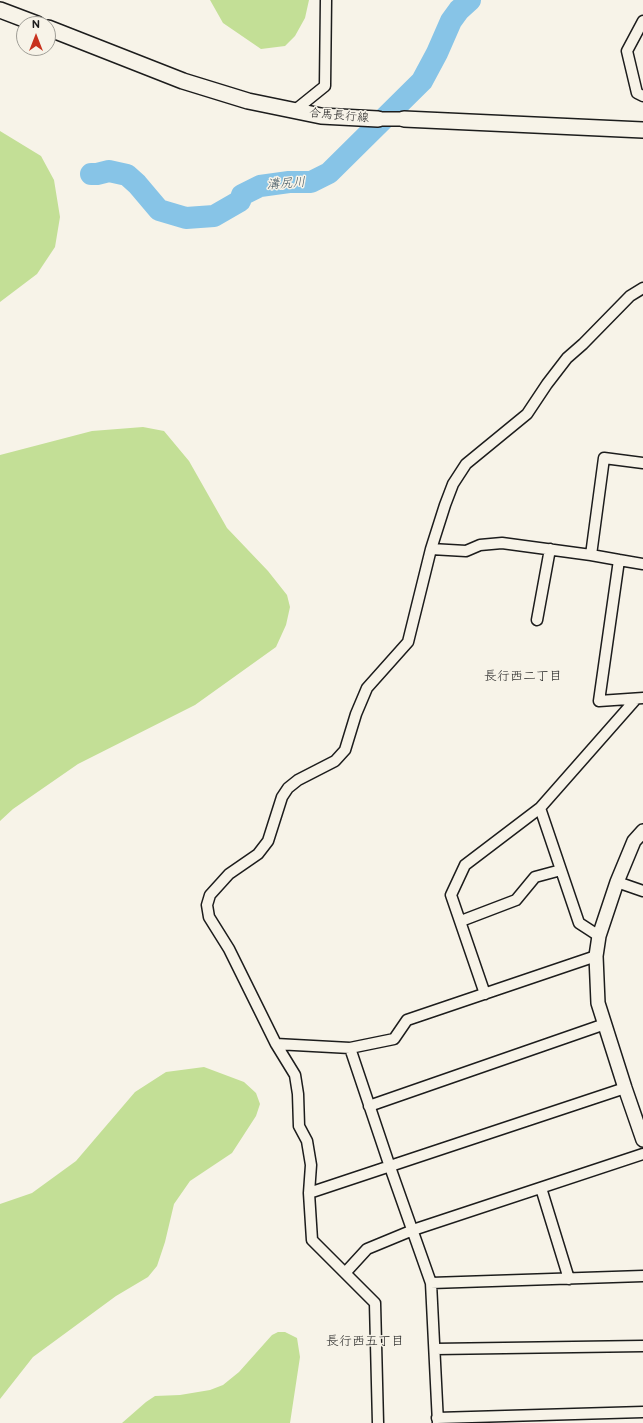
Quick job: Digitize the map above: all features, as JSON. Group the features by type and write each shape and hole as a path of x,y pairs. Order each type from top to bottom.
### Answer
{"main road":[{"path":"0,10 16,16"},
{"name":"合馬長行線","path":"56,31 184,81 248,101 321,116 378,118"},
{"name":"合馬長行線","path":"404,119 440,122 643,130"}],"street":[{"path":"294,111 325,86 326,0"},
{"path":"643,21 627,51 637,93 643,96"},
{"name":"合馬長行線","path":"378,118 404,119"},
{"path":"378,1423 375,1303 312,1240 309,1193 311,1165 307,1141 299,1126 298,1094 295,1075 276,1044 229,949 209,918 207,905 210,895 229,874 258,854 268,842 282,797 288,788 298,780 335,761 345,750 356,714 367,688 408,642 431,549 453,484 466,464 527,414 567,358 583,344 630,296 643,288"},
{"path":"591,555 604,458 643,463"},
{"path":"431,549 466,551 480,544 502,543 591,555 643,564"},
{"path":"538,620 550,549"},
{"path":"619,560 599,701 639,698"},
{"path":"485,994 451,895 465,865 540,808 639,698"},
{"path":"540,808 579,924 599,936"},
{"path":"643,830 634,841 617,882 599,936 596,956 598,1003 643,1140"},
{"path":"461,921 516,900 535,877 561,870"},
{"path":"617,882 643,891"},
{"path":"276,1044 350,1048 394,1039 408,1020 596,956"},
{"path":"369,1106 604,1024"},
{"path":"350,1048 431,1283 438,1420 643,1412"},
{"path":"309,1193 625,1088"},
{"path":"345,1273 367,1249 413,1230 643,1154"},
{"path":"541,1188 569,1279"},
{"path":"431,1283 643,1276"},
{"path":"435,1349 643,1346"}],"green space":[{"path":"210,0 309,0 305,18 295,36 285,46 261,49 223,23"},
{"path":"0,131 41,156 54,180 60,217 55,247 37,274 0,302"},
{"path":"143,427 164,431 189,461 227,528 268,571 287,595 290,607 286,625 276,647 195,705 78,764 13,809 0,821 0,455 92,431"},
{"path":"204,1067 244,1082 256,1093 260,1104 256,1116 232,1153 190,1181 174,1204 165,1242 157,1266 148,1277 116,1296 33,1357 0,1399 0,1204 32,1193 76,1161 135,1092 166,1072"},
{"path":"278,1332 285,1332 297,1338 300,1357 290,1423 122,1423 155,1396 180,1395 210,1390 223,1385 239,1372 272,1335"}],"waterway":[{"name":"溝尻川","path":"91,174 109,171 127,175 137,184 159,210 186,218 214,216 240,201 242,195 260,186 289,182 311,182 329,173 422,81 437,53 451,21 459,10 470,0"}],"district":[{"name":"長行西二丁目","path":"523,677"},
{"name":"長行西五丁目","path":"365,1342"}]}
